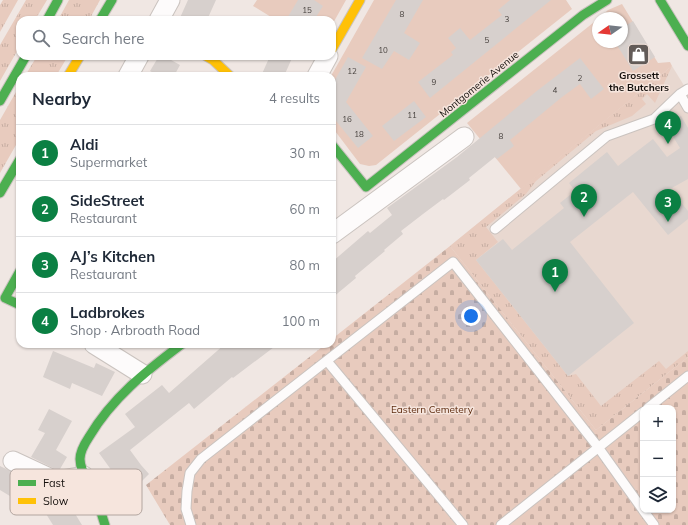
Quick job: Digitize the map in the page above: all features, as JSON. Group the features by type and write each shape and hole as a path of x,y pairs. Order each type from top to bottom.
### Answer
{"main road":[{"path":"49,16 58,0"},
{"path":"102,16 112,0"},
{"path":"336,42 360,0"},
{"name":"Montgomerie Avenue","path":"336,150 366,187 583,15 607,0"},
{"path":"660,0 688,46"},
{"path":"17,72 24,60"},
{"path":"70,72 78,60"},
{"path":"213,60 226,72"},
{"path":"0,101 16,73"},
{"path":"0,193 16,166"},
{"path":"16,277 5,298 16,303"},
{"path":"82,469 80,459 81,452 95,425 118,397 142,374 177,348"},
{"path":"102,515 105,525"}],"street":[{"path":"161,16 170,0"},
{"path":"130,72 137,60"},
{"path":"319,72 326,60"},
{"path":"336,231 464,137"},
{"path":"100,348 142,374"},
{"path":"14,461 31,469"}],"lane":[{"path":"495,229 607,136 654,119 688,88"},
{"path":"680,94 688,108"},
{"path":"191,525 186,509 187,491 190,473 201,459 453,262 598,447 640,506"},
{"path":"327,361 462,525"},
{"path":"652,405 688,376"},
{"path":"501,525 640,414"},
{"path":"645,513 654,525"}],"shaded area":[{"path":"672,66 688,92 688,357 596,430 450,246"}],"green space":[{"path":"3,0 18,0 0,32 0,5"},
{"path":"26,0 47,0 37,16 17,16"},
{"path":"69,0 100,0 91,16 60,16"},
{"path":"257,0 346,0 336,18 336,16 269,16 253,6"},
{"path":"374,0 566,0 572,9 376,165 369,166 360,164 336,132 336,72 333,72"},
{"path":"622,4 627,12 606,12"},
{"path":"628,14 658,63 670,62 672,66 521,189 467,123 592,24 592,48 628,48"},
{"path":"16,17 16,53 0,81 0,45"},
{"path":"35,60 66,60 58,72 27,72"},
{"path":"672,66 655,103 647,94 642,99 646,104 632,116 596,131 536,181 526,194 486,227 498,242 476,260 568,376 576,374 601,406 659,361 666,369 688,351 688,357 596,430 450,246"},
{"path":"16,92 16,145 0,173 0,120"},
{"name":"Eastern Cemetery","path":"450,246 596,430 688,357 688,525 170,525 146,485 321,348 336,348 336,336"}],"building":[{"path":"188,0 216,0 209,16 181,16"},
{"path":"298,0 314,0 323,6 317,16 288,16"},
{"path":"396,0 423,0 404,33 420,43 409,60 394,51 382,69 362,58"},
{"path":"510,0 551,0 430,98 418,82 453,55 451,52 456,48 448,38 460,28 470,40 502,15 498,10"},
{"name":"Grossett the Butchers","path":"633,21 655,57 633,71 619,48 628,48 628,24"},
{"path":"348,57 366,67 346,102 373,136 358,148 336,121 336,78"},
{"path":"580,58 604,89 591,99 580,84 562,97 510,140 514,146 497,159 495,157 469,178 470,180 401,231 403,234 336,295 336,259 368,231 370,233 392,215 387,208 457,157 538,90"},
{"path":"157,60 171,60 180,65 176,72 150,71"},
{"path":"268,60 291,60 286,72 263,72"},
{"path":"414,101 426,117 394,141 382,126"},
{"path":"681,116 688,128 688,179 670,189 688,211 688,219 668,235 633,192 570,242 634,323 568,376 476,260 503,239 512,250 564,208 560,203 575,191 569,183 607,152 618,166 653,139 667,157 680,148 666,125"},
{"path":"220,348 273,348 233,378 232,377 194,409 189,403 130,450 149,474 142,481 142,469 111,469 99,453 135,427 125,414 162,385 169,393"},
{"path":"53,351 94,368 96,363 115,372 102,396 72,383 70,389 43,377"},
{"path":"49,409 72,421 56,450 67,457 60,469 55,469 31,457 45,433 38,430"},
{"path":"0,466 10,471 10,496 0,490"},
{"path":"47,515 76,515 82,525 53,525"}],"traffic: fast":[{"path":"49,16 58,0"},
{"path":"102,16 112,0"},
{"path":"336,150 366,187 583,15 607,0"},
{"path":"660,0 688,46"},
{"path":"17,72 24,60"},
{"path":"0,101 16,73"},
{"path":"0,193 16,166"},
{"path":"16,278 5,298 16,303"},
{"path":"82,469 80,456 83,447 108,410 143,375 177,348"},
{"path":"102,515 105,525"}],"traffic: slow":[{"path":"336,42 360,0"},
{"path":"70,72 78,60"},
{"path":"213,60 226,72"}],"place":[{"name":"Grossett the Butchers","path":"639,55"},
{"name":"Ladbrokes","path":"668,144"},
{"name":"SideStreet","path":"584,217"},
{"name":"AJ’s Kitchen","path":"668,222"},
{"name":"Aldi","path":"555,292"}]}
